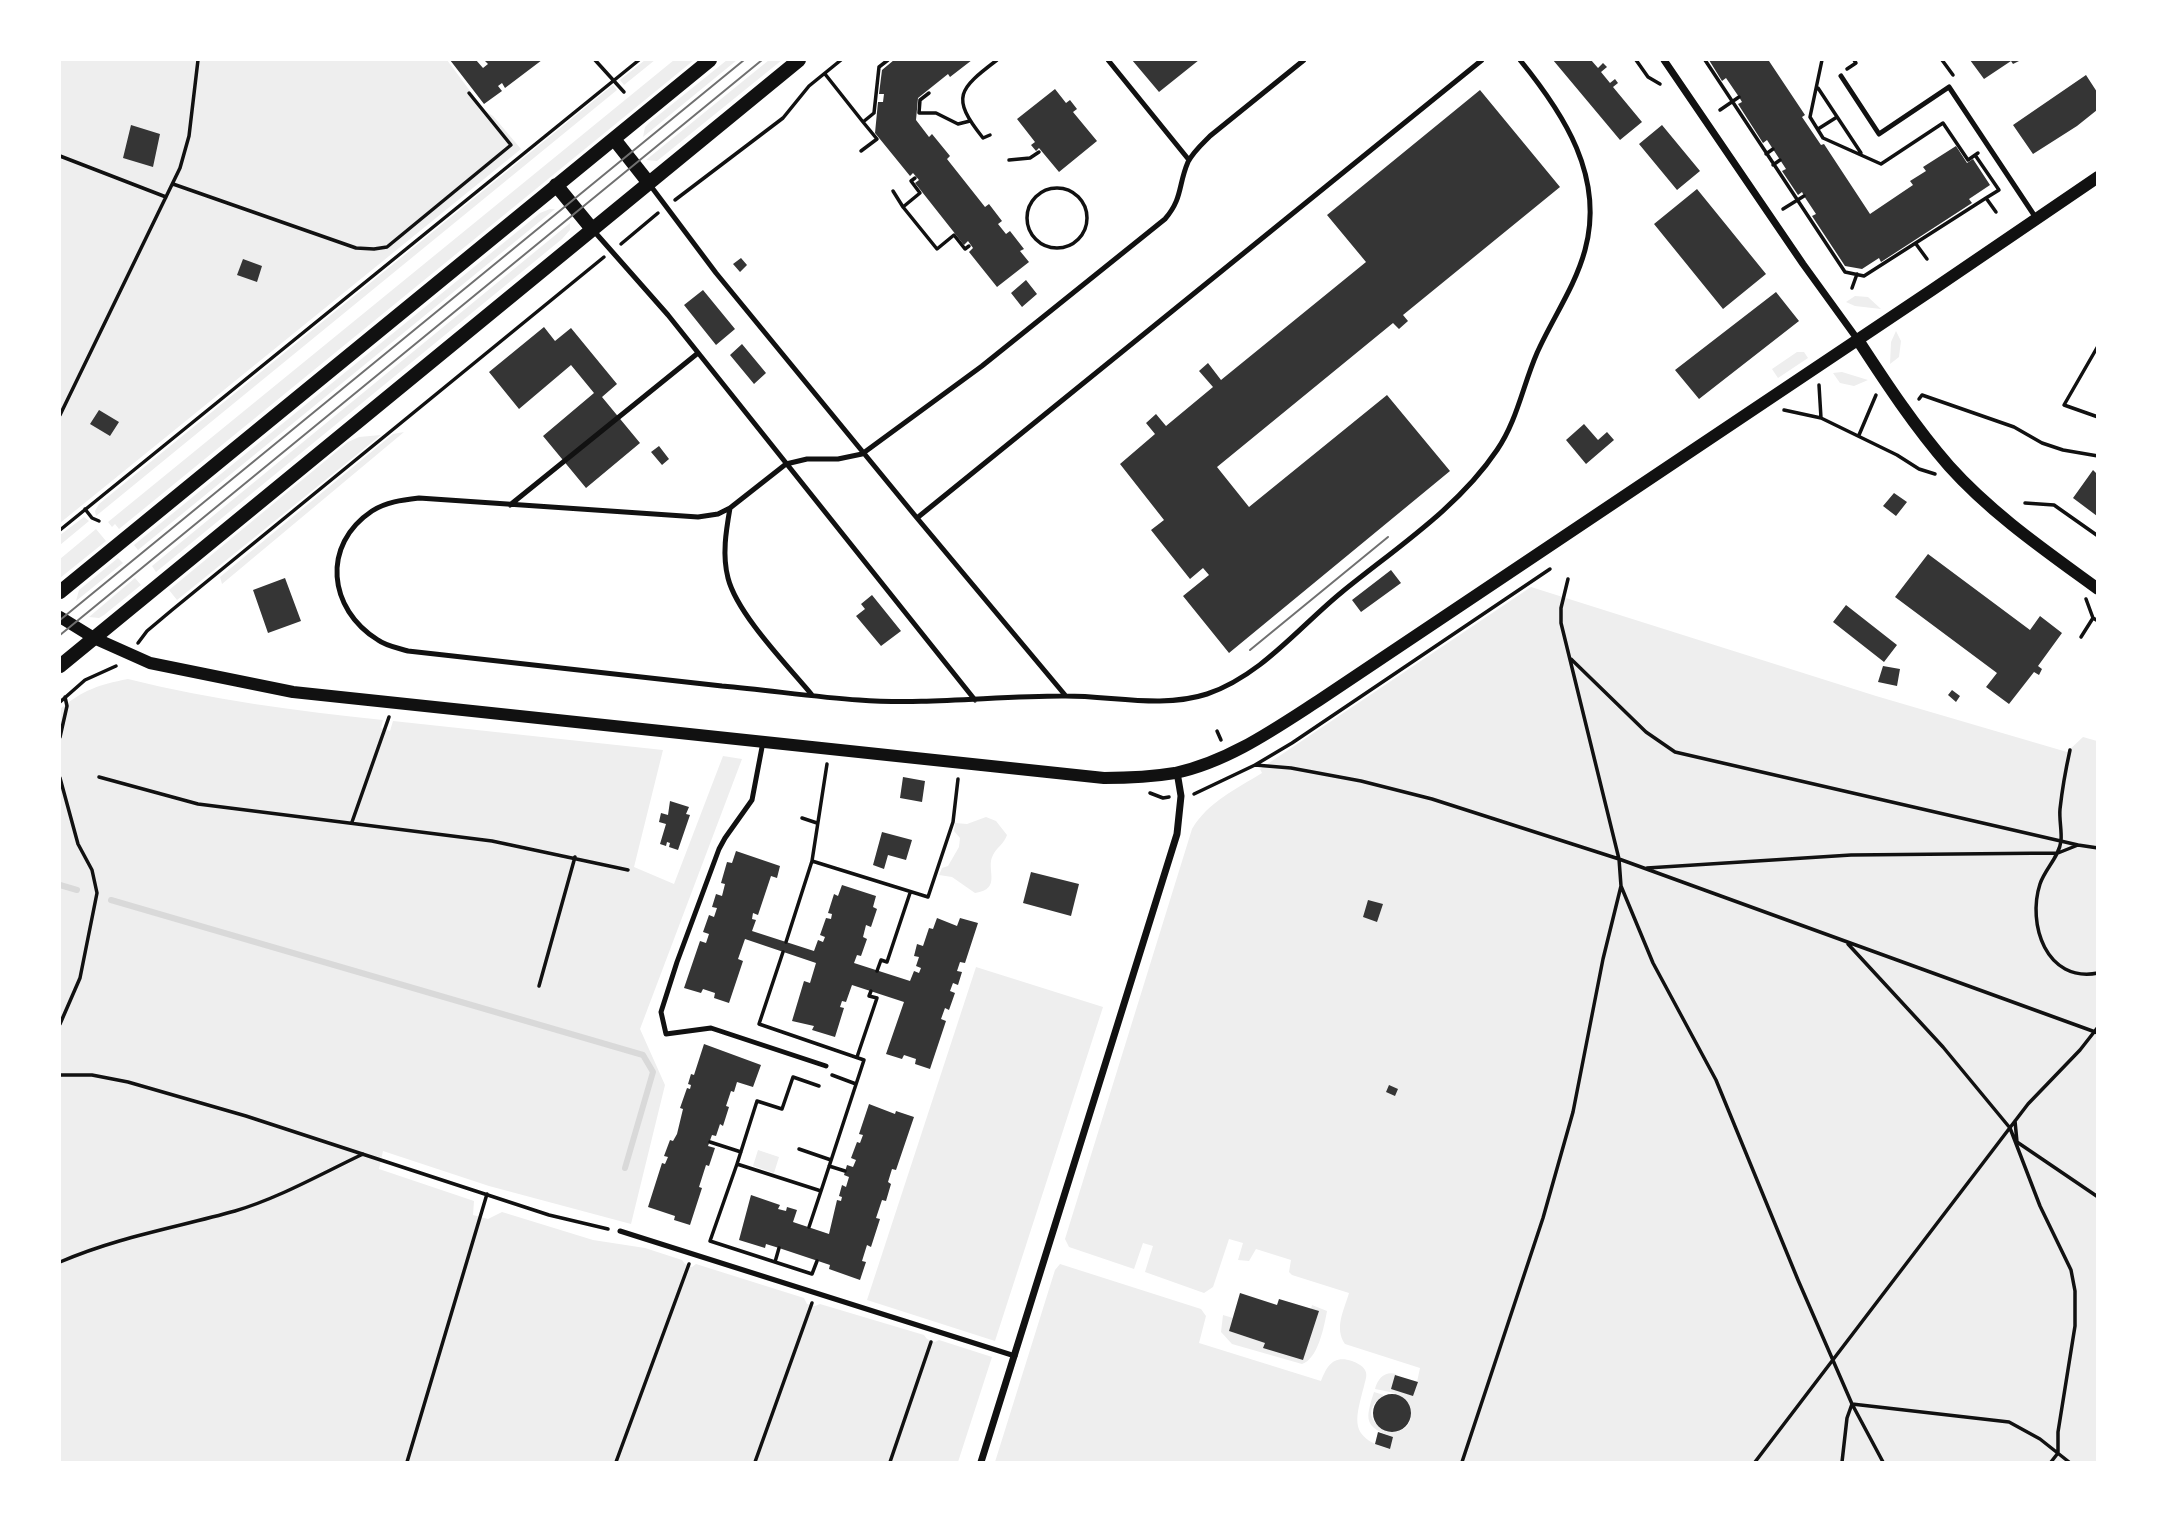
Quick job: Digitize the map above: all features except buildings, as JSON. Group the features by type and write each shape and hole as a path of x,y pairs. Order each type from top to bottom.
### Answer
{"main road":[{"path":"60,592 710,60"},
{"path":"60,666 799,60"},
{"path":"614,139 648,182"},
{"path":"556,186 592,229"}],"street":[{"path":"1664,60 1913,422 1949,466 1986,503 2098,589"},
{"path":"60,617 93,638 128,655 176,670 293,692 1104,778 1145,778 1177,772 1203,764 1262,736 1321,699 2098,177"},
{"path":"981,1462 1177,834 1181,796 1177,772"}],"lane":[{"path":"1108,60 1189,160"},
{"path":"1304,60 1210,136 1189,160 1181,195 1175,208 1165,219 982,366 862,454 838,459 807,458 786,464 730,508 718,514 678,517 419,498 394,501 373,510 358,522 344,540 337,562 337,584 343,605 358,626 380,642 408,651 863,701 975,700 1065,695 1148,700 1180,699 1206,694 1231,683 1276,650 1459,496 1480,474 1500,446 1513,419 1536,356 1585,250 1590,214 1587,176 1574,139 1554,106 1520,60"},
{"path":"917,519 1482,60"},
{"path":"1841,76 1879,134 1950,88 2036,218"},
{"path":"648,182 703,256 862,454 1065,695"},
{"path":"592,229 668,315 975,700"},
{"path":"510,505 698,353"},
{"path":"730,508 725,556 728,579 750,619 812,695"},
{"path":"763,741 752,800 719,849 661,1012 666,1034 711,1028 825,1069"},
{"path":"620,1231 1015,1356"}],"path":[{"path":"60,415 173,184 188,136 198,60"},
{"path":"595,60 624,92"},
{"path":"60,530 639,60"},
{"path":"128,655 147,631 665,207 783,118 809,86 841,60"},
{"path":"863,122 874,113 880,67 888,60"},
{"path":"990,135 984,138 970,121 963,101 966,87 971,80 997,60"},
{"path":"1636,60 1648,77 1660,84"},
{"path":"1706,60 1844,272 1864,276 1999,190 1975,155"},
{"path":"1822,60 1810,117 1823,138 1881,164 1943,123 1968,160 1988,146"},
{"path":"824,74 877,139 861,151"},
{"path":"1818,88 1862,155"},
{"path":"173,184 356,248 374,250 387,247 511,145 469,93"},
{"path":"929,93 920,100 919,113 936,113 958,124 970,121"},
{"path":"1720,110 1739,97"},
{"path":"1815,136 1837,117"},
{"path":"1808,125 1813,122"},
{"path":"1766,154 1773,149"},
{"path":"1009,160 1030,158 1039,152"},
{"path":"60,156 166,197"},
{"path":"1773,165 1780,160"},
{"path":"903,207 920,193 911,181 915,178"},
{"path":"1049,188 1063,188 1081,199 1086,212 1086,226 1074,243 1061,248 1047,247 1030,234 1026,213 1036,195 1049,188"},
{"path":"893,191 937,249 954,235 965,249 969,246"},
{"path":"1783,209 1804,196"},
{"path":"1986,198 1996,212"},
{"path":"1916,244 1927,259"},
{"path":"1852,288 1857,274"},
{"path":"2098,346 2064,405 2098,417"},
{"path":"1819,385 1821,418"},
{"path":"1859,436 1876,395"},
{"path":"1919,399 1922,395 2014,427 2042,443 2098,456"},
{"path":"1784,410 1821,418 1897,454 1919,469 1937,475"},
{"path":"2025,503 2054,505 2098,536"},
{"path":"85,509 92,518 99,521"},
{"path":"1236,774 1292,743 1550,569"},
{"path":"1462,1462 1543,1219 1570,1125 1603,959 1621,886 1619,859 1561,616 1568,579"},
{"path":"2084,594 2093,618 2098,621"},
{"path":"2081,637 2093,618"},
{"path":"1569,657 1646,732 1675,751 2098,848"},
{"path":"60,702 85,680 97,673 112,670"},
{"path":"60,737 67,706 65,697"},
{"path":"352,822 385,730"},
{"path":"2070,750 2060,809 2061,841 2057,853 2046,868 2035,905 2036,925 2043,948 2051,960 2077,974 2098,974"},
{"path":"1255,765 1291,768 1361,781 1432,799 1619,859 2097,1030 2028,1104 1755,1462"},
{"path":"786,942 813,861 827,768"},
{"path":"99,777 198,804 492,841 628,870"},
{"path":"60,778 74,831 92,870 97,893 80,978 60,1024"},
{"path":"813,861 928,897 953,822 958,779"},
{"path":"802,818 818,823"},
{"path":"1644,868 1851,855 2057,853 2078,845"},
{"path":"539,986 575,857"},
{"path":"1621,886 1653,962 1716,1080 1852,1404 1883,1462"},
{"path":"877,971 881,960 887,962 910,893"},
{"path":"1847,942 1943,1047 2010,1128 2040,1206 2071,1270 2075,1291 2076,1326 2058,1432 2058,1453 2051,1462"},
{"path":"783,952 759,1024 864,1059 809,1227"},
{"path":"857,1057 877,998 869,996 871,991"},
{"path":"825,1069 856,1084"},
{"path":"60,1075 92,1075 128,1082 246,1116 549,1215 620,1231"},
{"path":"708,1247 757,1101 782,1109 793,1076 819,1086"},
{"path":"2015,1121 2017,1142"},
{"path":"710,1142 741,1152"},
{"path":"2017,1142 2098,1197"},
{"path":"799,1149 845,1171"},
{"path":"60,1262 126,1237 236,1210 282,1193 363,1154"},
{"path":"737,1164 821,1191"},
{"path":"407,1462 487,1194"},
{"path":"710,1241 812,1274 817,1261"},
{"path":"775,1262 779,1248"},
{"path":"616,1462 688,1265"},
{"path":"755,1462 811,1305"},
{"path":"890,1462 931,1340"},
{"path":"1852,1404 2009,1422 2040,1438 2069,1462"},
{"path":"1842,1462 1847,1418 1852,1404"}],"shaded area":[{"path":"60,60 447,60 485,111 493,116 521,149 60,523"},
{"path":"645,60 655,60 624,85 620,80"},
{"path":"674,60 694,60 119,529 115,524 112,527 108,522"},
{"path":"727,60 737,60 643,137 645,127 650,122"},
{"path":"769,60 782,60 657,161 646,160"},
{"path":"613,85 617,90 96,516 95,511 99,504"},
{"path":"555,209 138,550 134,545 540,213"},
{"path":"570,223 570,230 562,239 156,572 152,566"},
{"path":"1855,296 1868,297 1881,309 1855,306 1846,302"},
{"path":"1896,331 1901,341 1899,357 1890,364 1891,342"},
{"path":"1797,352 1804,352 1808,358 1778,378 1772,369"},
{"path":"1842,372 1868,380 1854,386 1840,383 1833,373"},
{"path":"404,432 222,584 220,577 393,434"},
{"path":"381,435 177,600 169,590 348,442 359,437"},
{"path":"84,517 89,521 60,545 60,535"},
{"path":"96,529 106,541 60,578 60,559"},
{"path":"118,558 123,563 76,601 79,590"},
{"path":"135,578 141,585 104,615 99,618 89,617"},
{"path":"1531,587 1876,696 2067,752 2083,737 2097,741 2097,1462 995,1462 1055,1270 1060,1264 1201,1309 1206,1316 1199,1343 1321,1381 1328,1366 1335,1361 1340,1359 1356,1363 1366,1374 1358,1409 1358,1426 1367,1439 1376,1444 1389,1449 1393,1437 1377,1430 1369,1421 1374,1392 1384,1395 1374,1405 1371,1415 1375,1423 1393,1431 1402,1430 1409,1423 1411,1411 1406,1400 1397,1394 1375,1389 1380,1379 1388,1374 1396,1374 1392,1389 1417,1382 1420,1368 1345,1344 1340,1325 1349,1293 1292,1275 1289,1272 1291,1260 1256,1249 1249,1261 1238,1260 1243,1243 1229,1239 1213,1287 1204,1293 1145,1272 1153,1246 1143,1243 1134,1269 1069,1247 1065,1239 1192,829 1199,819 1223,797 1262,773 1260,769"},
{"path":"128,679 254,704 383,720 381,728 390,731 393,721 663,750 634,867 674,884 723,756 742,759 640,1029 665,1085 631,1224 489,1186 383,1151 379,1169 474,1201 473,1215 488,1219 502,1212 593,1240 645,1248 682,1260 692,1267 696,1264 804,1298 807,1304 820,1304 924,1335 935,1342 939,1340 992,1357 958,1462 60,1462 60,709 91,689"},
{"path":"986,817 996,821 1007,835 991,860 991,883 983,891 975,893 952,877 939,875 959,847 960,838 954,831 955,823 967,824"},
{"path":"976,967 1103,1007 995,1341 867,1300"},
{"path":"758,1150 779,1157 774,1173 753,1166"},
{"path":"1312,1305 1327,1311 1316,1349 1308,1361 1302,1364 1232,1344 1221,1332 1223,1315 1233,1318 1229,1331 1265,1343 1311,1309"}],"waterway":[{"path":"60,885 77,890"},
{"path":"111,900 643,1055 653,1072 625,1168"}],"tram line":[{"path":"60,620 744,60"},
{"path":"60,635 762,60"},
{"path":"1250,650 1388,537"}]}
